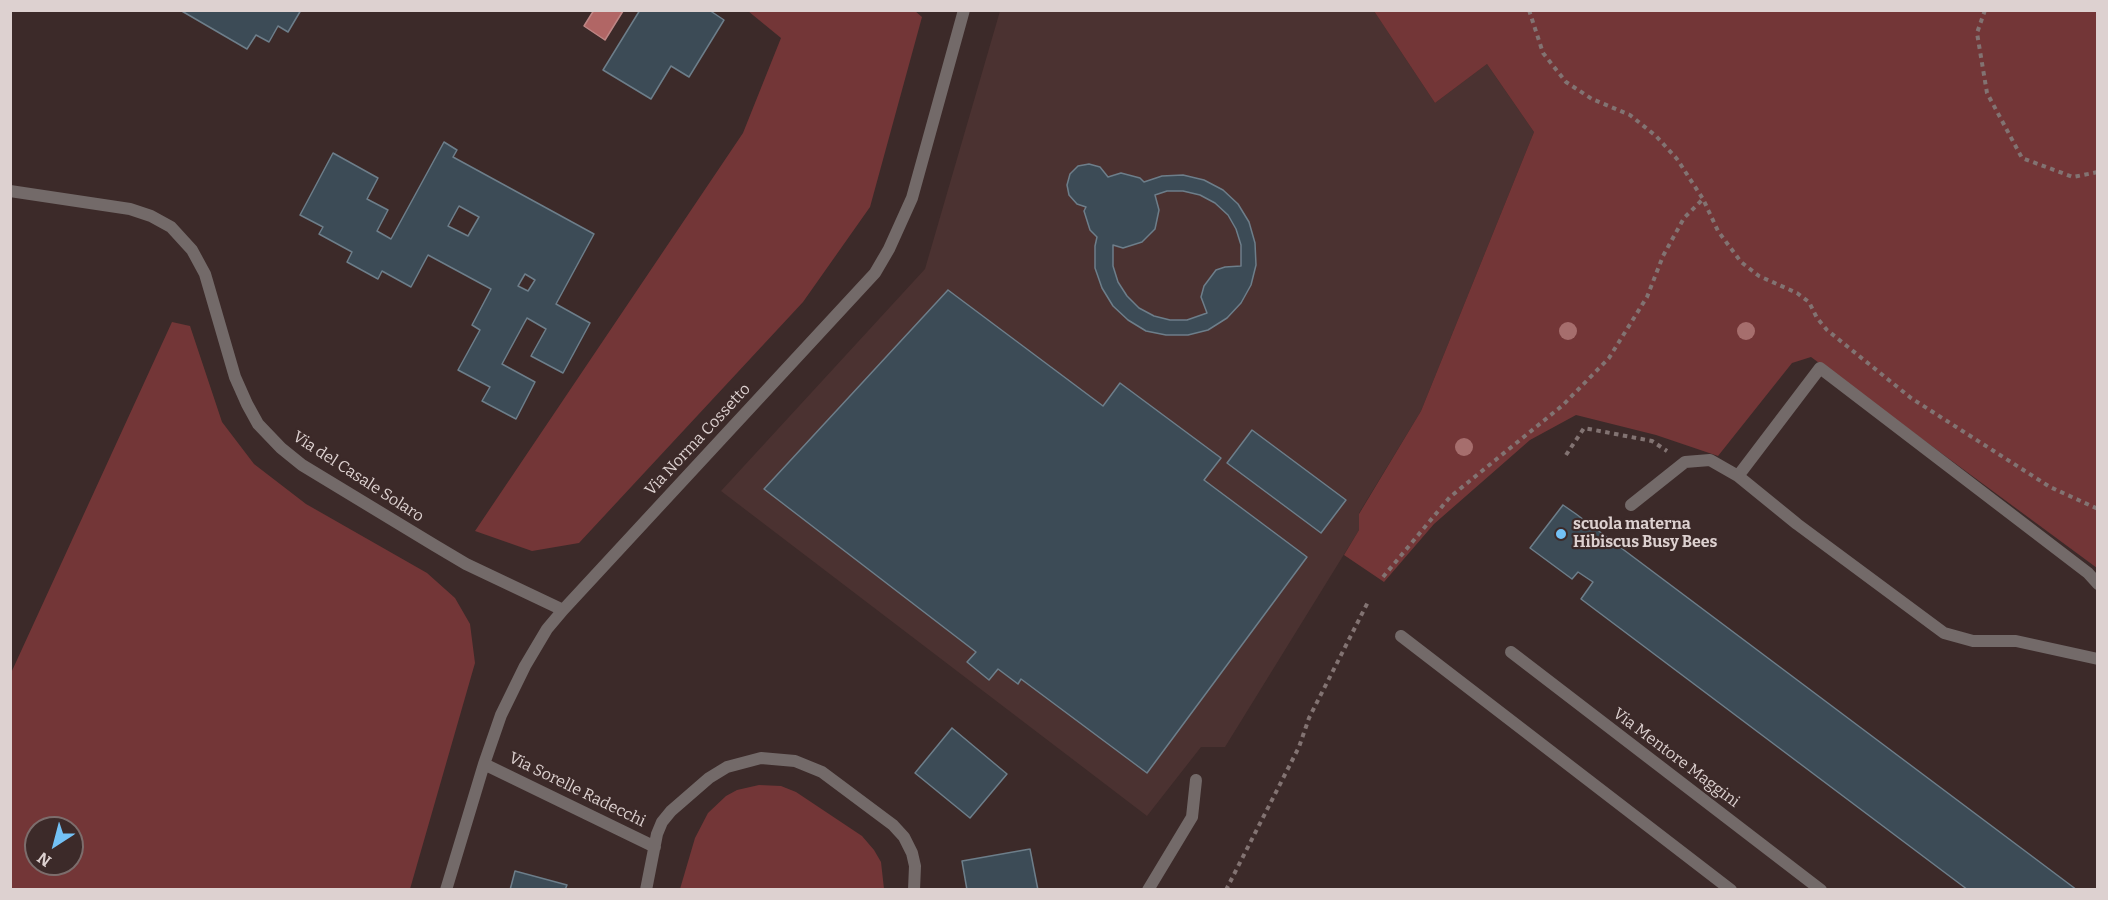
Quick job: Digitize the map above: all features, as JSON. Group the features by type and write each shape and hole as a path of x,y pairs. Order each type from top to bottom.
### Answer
{"street":[{"name":"Via Norma Cossetto","path":"446,890 484,764 511,693 536,647 563,610 874,273 889,249 912,198 964,10"},
{"name":"Via del Casale Solaro","path":"10,191 129,209 151,216 171,227 192,250 205,274 235,377 247,404 258,424 281,448 302,465 450,555 563,610"},
{"path":"1738,476 1820,368 2088,573 2097,584"},
{"path":"1631,505 1685,462 1710,460 1738,476 1807,531 1944,633 1973,641 2016,641 2097,659"},
{"path":"1401,636 1731,890"},
{"name":"Via Mentore Maggini","path":"1511,652 1821,890"},
{"name":"Via Sorelle Radecchi","path":"646,890 662,822 684,798 709,778 727,767 760,758 795,761 822,772 893,825 904,837 912,853 915,866 914,890"},
{"name":"Via Sorelle Radecchi","path":"484,764 655,847"},
{"path":"1148,890 1192,817 1196,780"}],"path":[{"path":"1529,10 1543,53 1566,82 1592,99 1630,115 1656,136 1677,159 1703,199 1718,231 1742,262 1759,276 1797,293 1809,302 1817,318 1827,330 1911,398 2050,487 2097,509"},
{"path":"1985,10 1977,33 1987,93 2022,158 2073,177 2097,172"},
{"path":"1383,577 1450,497 1563,405 1609,357 1647,297 1663,256 1684,218 1703,199"},
{"path":"1566,455 1584,428 1652,441 1685,462"},
{"path":"1226,890 1299,747 1314,708 1368,602"}],"shaded area":[{"path":"594,10 623,11 605,40 584,26"},
{"path":"748,11 915,11 922,17 870,207 803,302 579,543 532,551 475,531 743,133 781,38"},
{"path":"1000,11 1374,11 1435,103 1487,64 1534,132 1421,411 1359,513 1359,530 1225,747 1201,747 1147,816 721,491 925,269"},
{"path":"1374,11 2097,11 2097,568 1811,357 1792,363 1718,456 1656,435 1576,415 1530,440 1434,524 1384,582 1344,555 1359,530 1359,514 1421,411 1534,132 1487,64 1435,103"},
{"path":"172,322 190,326 222,422 254,464 306,504 427,573 455,598 470,624 475,663 410,889 11,889 11,673"},
{"path":"759,785 781,786 796,792 862,836 881,862 884,889 680,889 695,838 708,813 726,796 737,790"}],"building":[{"path":"180,10 301,10 288,32 278,26 269,42 256,35 247,49"},
{"path":"640,10 709,10 724,20 689,77 671,66 651,99 603,70"},
{"path":"444,142 457,150 453,157 594,234 556,304 590,323 563,373 531,356 546,329 527,318 502,364 535,382 516,419 482,401 490,387 458,370 480,330 472,325 491,289 428,255 411,287 382,271 378,279 347,262 352,252 319,234 323,227 300,215 333,153 378,178 367,199 388,210 377,231 391,239","holes":["459,206 479,217 468,236 448,226","525,274 535,280 528,291 518,286"]},
{"path":"1089,164 1100,167 1108,177 1121,173 1140,178 1144,182 1162,176 1183,175 1204,180 1223,190 1238,204 1249,222 1255,243 1256,265 1251,285 1241,303 1227,318 1208,330 1188,335 1166,335 1146,331 1128,320 1113,306 1102,288 1095,268 1097,237 1090,230 1084,211 1086,207 1077,204 1069,195 1067,185 1070,174 1078,166","holes":["1167,191 1183,191 1200,195 1215,203 1228,215 1241,245 1241,266 1216,270 1204,286 1201,297 1207,313 1187,320 1170,320 1154,316 1139,308 1127,296 1118,282 1113,266 1113,245 1123,248 1142,242 1155,229 1159,210 1155,195"]},
{"path":"948,290 1103,406 1120,383 1221,458 1204,480 1307,557 1147,773 1021,679 1018,684 998,669 989,680 967,662 976,652 764,489"},
{"path":"1252,430 1346,500 1321,533 1227,463"},
{"path":"1563,505 2077,890 1968,890 1581,599 1593,582 1578,572 1572,579 1530,548"},
{"path":"952,728 1007,774 970,818 915,773"},
{"path":"1030,849 1038,890 967,890 962,861"},
{"path":"515,871 567,885 565,890 510,890"}],"place":[{"name":"scuola materna Hibiscus Busy Bees","path":"1561,534"}]}
